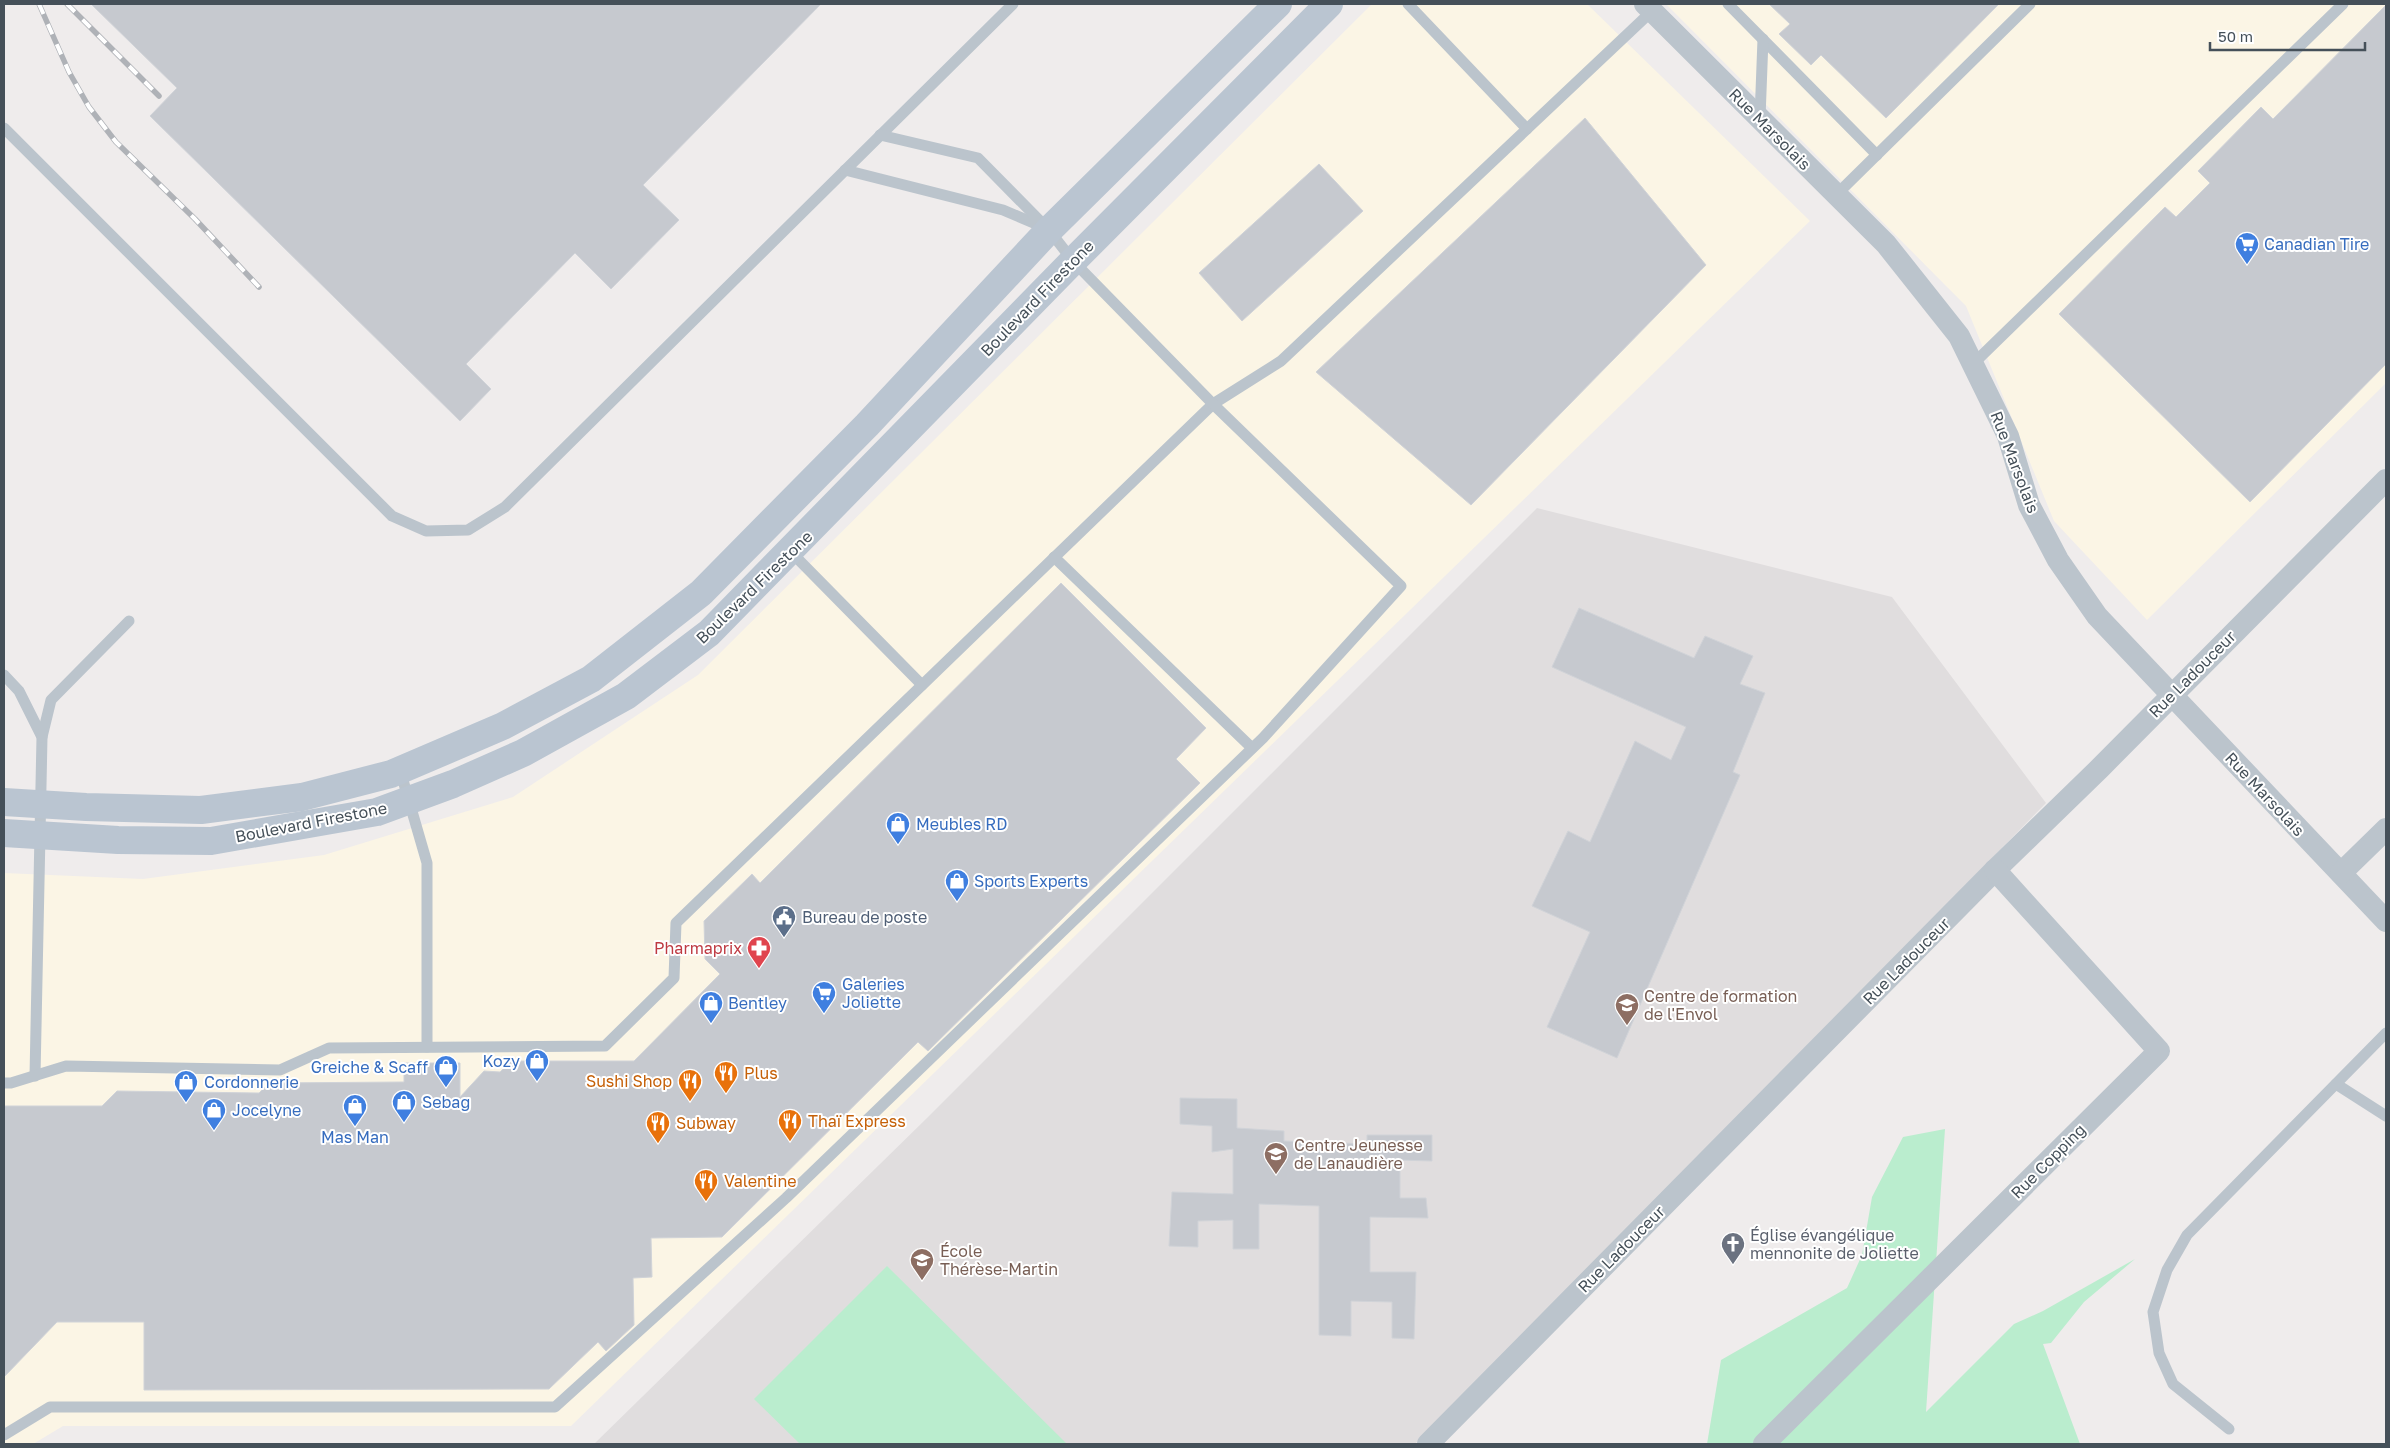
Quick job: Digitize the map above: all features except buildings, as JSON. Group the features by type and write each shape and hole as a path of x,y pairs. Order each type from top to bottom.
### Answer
{"main road":[{"name":"Boulevard Firestone","path":"4,802 201,810 302,797 400,770 503,726 591,679 701,594 867,425 1049,230 1278,4"},
{"name":"Boulevard Firestone","path":"4,833 118,840 211,841 377,812 453,784 523,753 626,696 709,633 791,552 1073,261 1329,4"}],"street":[{"name":"Rue Marsolais","path":"1649,7 1886,244 1959,336 2008,436 2029,505 2058,560 2097,616 2386,921"},
{"name":"Rue Ladouceur","path":"1428,1444 1996,870 2386,480"},
{"path":"2340,873 2386,829"},
{"name":"Rue Copping","path":"1764,1444 2159,1051 1996,870"}],"lane":[{"path":"4,128 392,516 426,531 468,530 505,507 1013,4"},
{"path":"1408,4 1527,129"},
{"path":"1728,4 1877,155"},
{"path":"1836,195 2030,4"},
{"path":"1973,364 2343,4"},
{"path":"4,1083 10,1083 66,1066 280,1070 329,1048 605,1046 674,978 676,923 1213,404 1281,361 1527,129 1649,7"},
{"path":"1760,119 1763,39"},
{"path":"4,1435 50,1408 556,1407 786,1198 1252,748 1400,586 1213,404 1073,261 1049,230 978,158 880,135"},
{"path":"845,170 1003,210 1049,230"},
{"path":"791,552 922,685"},
{"path":"1054,557 1252,748"},
{"path":"35,1076 42,737 51,700 129,621"},
{"path":"4,675 19,691 42,737"},
{"path":"400,770 427,863 427,1047"},
{"path":"2229,1429 2173,1384 2159,1353 2153,1312 2167,1270 2187,1235 2386,1033"},
{"path":"2336,1084 2386,1116"}],"shaded area":[{"path":"1372,4 1587,4 1810,221 571,1426 63,1426 33,1444 4,1444 4,873 143,879 324,855 513,797 698,675"},
{"path":"1666,4 2386,4 2386,383 2147,620 2054,521 1966,306"},
{"path":"1537,508 1892,597 2046,803 1415,1444 594,1444 927,1118"}],"green space":[{"path":"1945,1129 1926,1412 2014,1324 2043,1311 2135,1259 2084,1302 2051,1343 2043,1344 2080,1444 1707,1444 1721,1360 1847,1288 1862,1255 1872,1197 1903,1137"},
{"path":"887,1266 1067,1444 800,1444 754,1399"}],"railway":[{"path":"39,4 69,72 89,107 116,142 195,219 259,287"},
{"path":"67,4 159,96"}],"place":[{"name":"Canadian Tire","path":"2247,265"},
{"name":"Meubles RD","path":"898,845"},
{"name":"Sports Experts","path":"957,902"},
{"name":"Bureau de poste","path":"784,938"},
{"name":"Pharmaprix","path":"759,969"},
{"name":"Galeries Joliette","path":"824,1014"},
{"name":"Bentley","path":"711,1024"},
{"name":"Centre de formation de l'Envol","path":"1627,1026"},
{"name":"Kozy","path":"537,1082"},
{"name":"Greiche & Scaff","path":"446,1088"},
{"name":"Plus","path":"726,1094"},
{"name":"Sushi Shop","path":"690,1102"},
{"name":"Cordonnerie","path":"186,1103"},
{"name":"Sebag","path":"404,1123"},
{"name":"Mas Man","path":"355,1127"},
{"name":"Jocelyne","path":"214,1131"},
{"name":"Thaï Express","path":"790,1142"},
{"name":"Subway","path":"658,1144"},
{"name":"Centre Jeunesse de Lanaudière","path":"1276,1175"},
{"name":"Valentine","path":"706,1202"},
{"name":"Église évangélique mennonite de Joliette","path":"1733,1265"},
{"name":"École Thérèse-Martin","path":"922,1281"}]}
